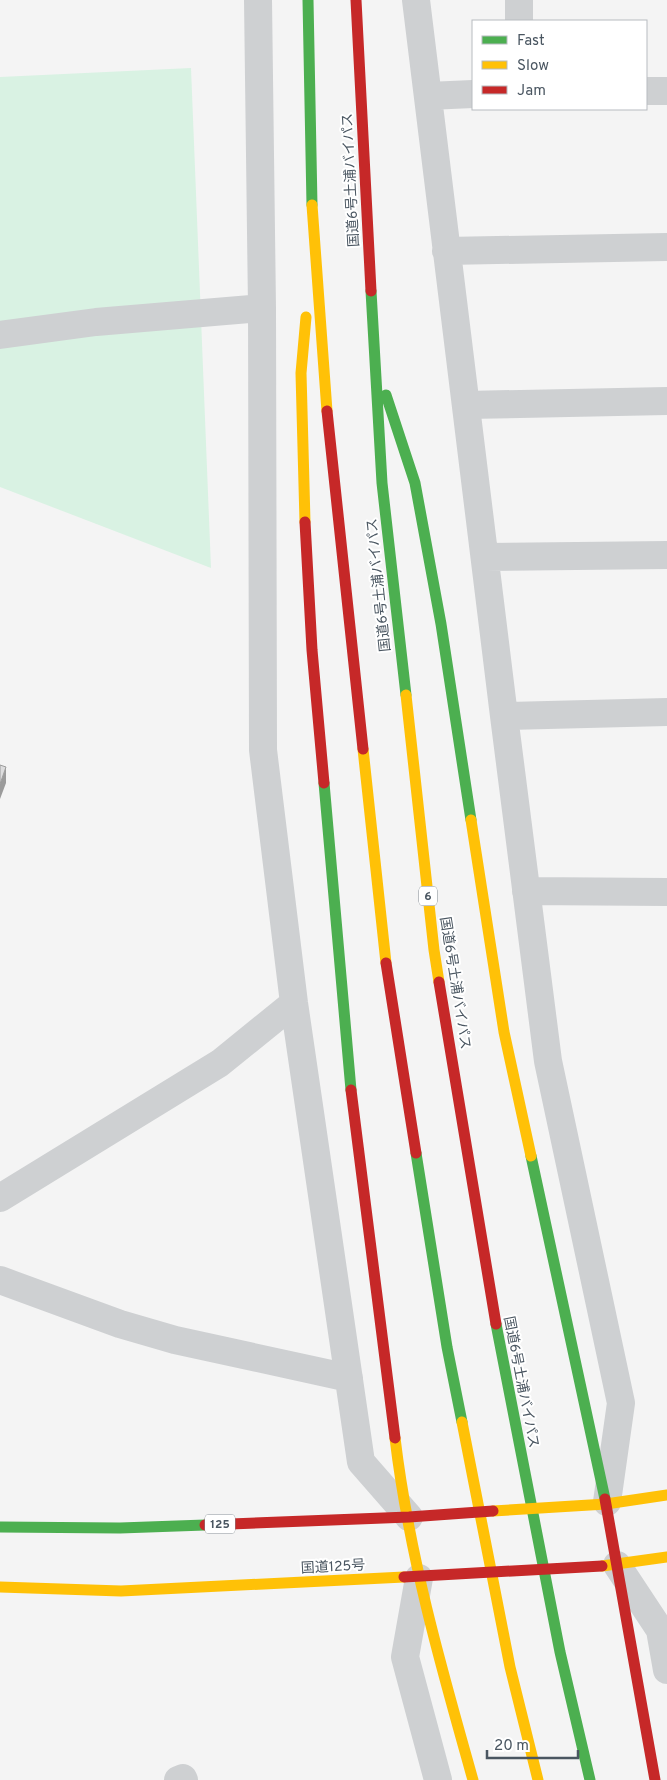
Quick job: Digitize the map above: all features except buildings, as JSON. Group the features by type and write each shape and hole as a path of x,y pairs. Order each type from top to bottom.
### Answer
{"highway":[{"path":"308,0 313,228 333,477 386,962 447,1347 510,1667 538,1780"},
{"name":"国道6号土浦バイパス","path":"356,0 374,358 384,503 434,950 499,1344 560,1652 590,1780"},
{"path":"313,228 302,373 303,476 312,650 351,1088 397,1456 419,1578 437,1654 473,1780"},
{"path":"374,358 416,483 441,624 504,1032 606,1504 655,1780"},
{"name":"125","path":"0,1527 120,1528 439,1516 606,1504 667,1496"},
{"name":"国道125号","path":"0,1587 120,1591 419,1578 617,1565 667,1558"}],"street":[{"path":"258,0 262,308 263,750 294,1003 361,1462 409,1517"},
{"path":"416,0 548,1061 621,1402 606,1504"},
{"path":"519,0 519,20"},
{"path":"647,91 667,91"},
{"path":"428,96 472,94"},
{"path":"446,251 667,247"},
{"path":"0,335 96,322 262,308"},
{"path":"466,404 667,401"},
{"path":"485,557 667,555"},
{"path":"504,716 667,712"},
{"path":"526,891 667,892"},
{"path":"0,1198 220,1063 294,1003"},
{"path":"0,1280 120,1324 175,1340 349,1378"},
{"path":"617,1565 660,1630 667,1670"},
{"path":"419,1578 405,1658 436,1774 465,1753"},
{"path":"178,1780 183,1778 184,1780"}],"green space":[{"path":"191,68 211,568 0,487 0,77"}],"traffic: fast":[{"path":"308,0 312,205"},
{"path":"371,291 382,483 406,695"},
{"path":"386,395 415,483 441,624 471,820"},
{"path":"324,783 351,1090"},
{"path":"416,1153 447,1347 462,1422"},
{"path":"531,1156 605,1499"},
{"path":"496,1324 560,1652 590,1780"},
{"path":"0,1527 120,1528 205,1525"}],"traffic: slow":[{"path":"312,205 327,411"},
{"path":"305,522 301,373 306,317"},
{"path":"406,695 439,982"},
{"path":"363,749 386,963"},
{"path":"471,820 504,1032 531,1156"},
{"path":"462,1422 510,1667 538,1780"},
{"path":"395,1438 417,1568 473,1780"},
{"path":"493,1511 606,1504 667,1495"},
{"path":"602,1566 667,1557"},
{"path":"0,1587 121,1591 404,1577"}],"traffic: jam":[{"path":"356,0 371,291"},
{"path":"327,411 363,749"},
{"path":"305,522 312,650 324,783"},
{"path":"386,963 416,1153"},
{"path":"439,982 496,1324"},
{"path":"351,1090 395,1438"},
{"path":"605,1499 655,1780"},
{"path":"205,1525 409,1517 493,1511"},
{"path":"404,1577 602,1566"}]}
